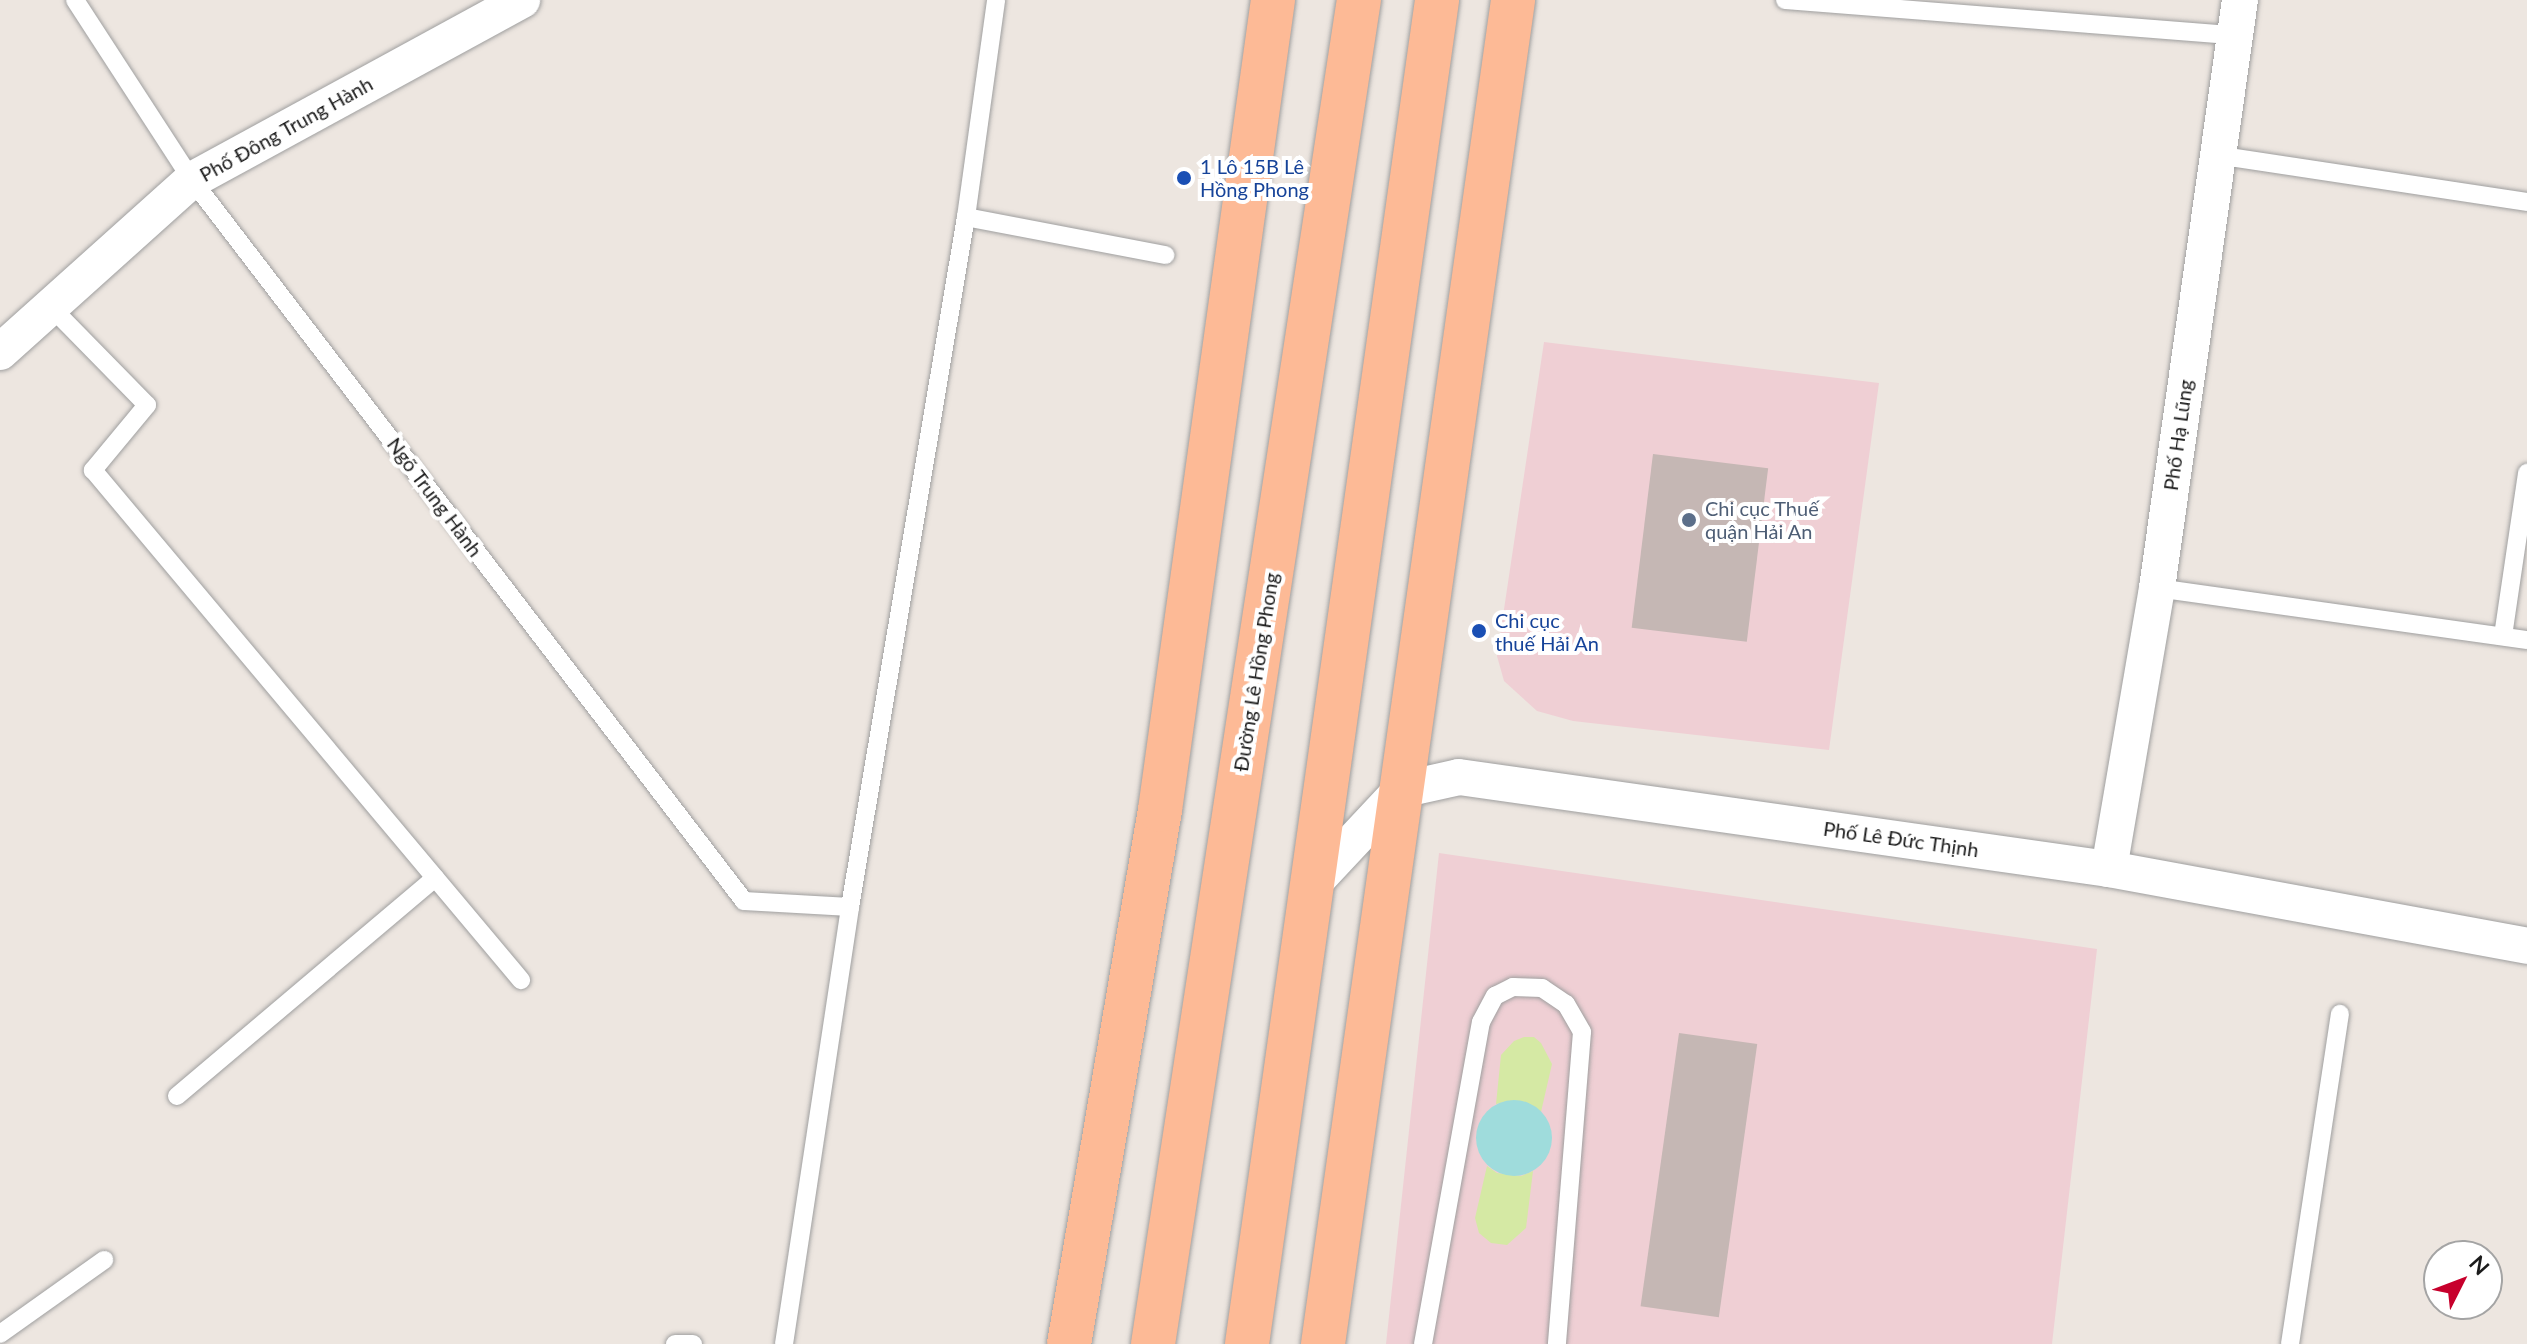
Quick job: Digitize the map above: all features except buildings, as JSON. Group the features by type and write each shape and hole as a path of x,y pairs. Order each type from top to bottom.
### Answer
{"main road":[{"path":"1069,1344 1160,810 1273,0"},
{"name":"Đường Lê Hồng Phong","path":"1153,1344 1359,0"},
{"path":"1247,1344 1437,0"},
{"path":"1323,1344 1513,0"}],"street":[{"name":"Phố Đông Trung Hành","path":"0,352 192,180 522,0"},
{"name":"Phố Hạ Lũng","path":"2109,869 2157,588 2237,17"},
{"name":"Phố Lê Đức Thịnh","path":"1401,790 1459,777 2109,869 2527,946"},
{"path":"1313,884 1401,790"}],"lane":[{"name":"Ngõ Trung Hành","path":"75,0 192,180 744,901 850,907"},
{"path":"784,1344 850,907 966,217 996,0"},
{"path":"1785,0 2237,17"},
{"path":"2216,155 2527,202"},
{"path":"966,217 1165,255"},
{"path":"49,305 147,405 93,470 521,980"},
{"path":"2503,636 2527,473"},
{"path":"2157,588 2527,640"},
{"path":"177,1096 435,878"},
{"path":"1423,1344 1481,1022 1495,996 1513,987 1542,988 1566,1004 1582,1032 1557,1344"},
{"path":"2290,1344 2340,1014"},
{"path":"0,1334 104,1260"},
{"path":"675,1344 693,1344"}],"shaded area":[{"name":"Chi cục Thuế quận Hải An","path":"1544,342 1879,383 1829,750 1573,721 1537,711 1504,681 1497,656"},
{"path":"1439,853 2097,949 2052,1344 1386,1344"}],"green space":[{"path":"1534,1037 1541,1043 1552,1064 1541,1112 1531,1105 1508,1101 1496,1104 1501,1055 1514,1041"},
{"path":"1487,1166 1497,1173 1521,1176 1533,1171 1526,1228 1507,1245 1491,1243 1479,1233 1475,1218"}],"water":[{"path":"1514,1100 1528,1103 1541,1111 1549,1124 1552,1138 1549,1152 1541,1165 1528,1173 1514,1176 1500,1173 1487,1165 1479,1152 1476,1138 1479,1124 1487,1111 1500,1103"}],"place":[{"name":"1 Lô 15B Lê Hồng Phong","path":"1184,178"},
{"name":"Chi cục Thuế quận Hải An","path":"1689,520"},
{"name":"Chi cục thuế Hải An","path":"1479,631"}]}
